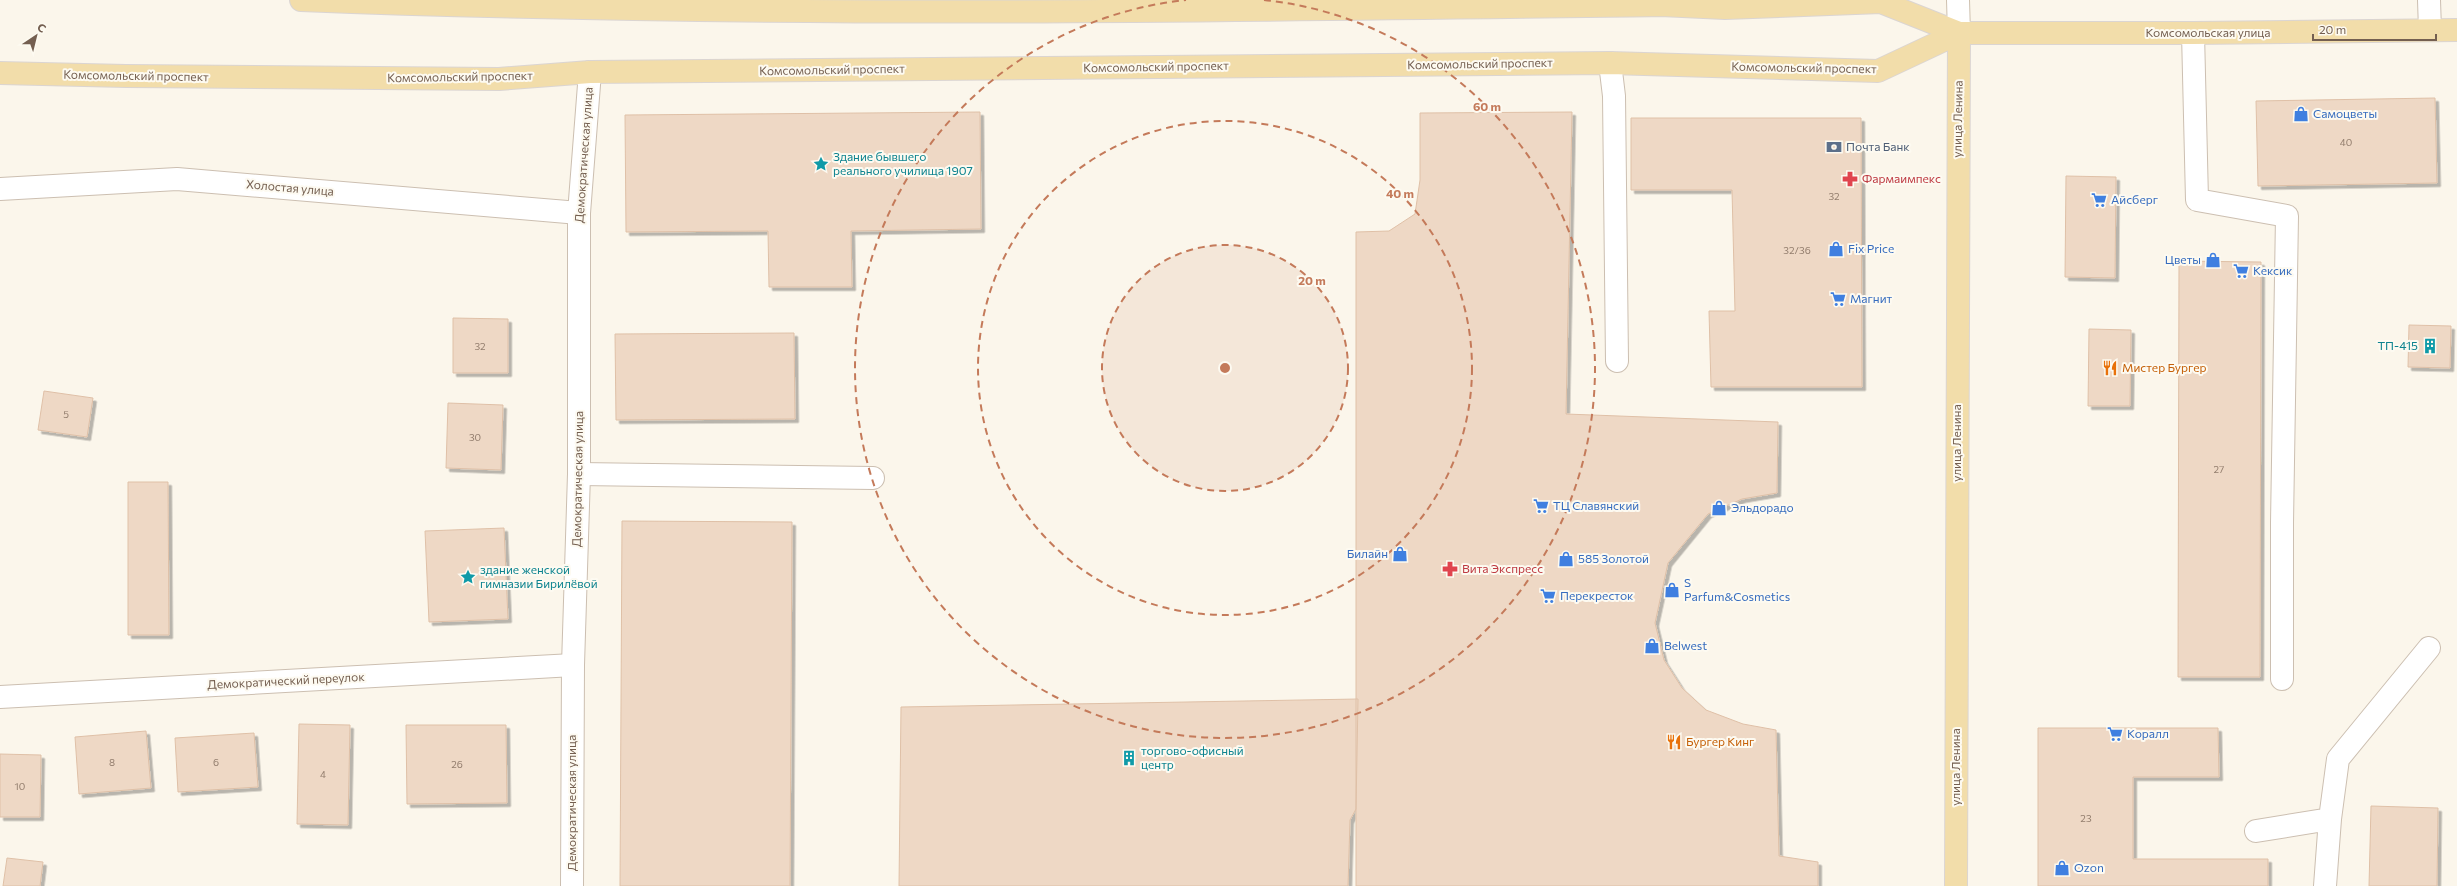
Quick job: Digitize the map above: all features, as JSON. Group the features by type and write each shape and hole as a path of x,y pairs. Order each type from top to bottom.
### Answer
{"main road":[{"path":"300,0 583,5 1661,5 1725,8 1881,2 1959,33"},
{"name":"Комсомольская улица","path":"1959,33 2193,33 2457,30"},
{"name":"Комсомольский проспект","path":"0,73 499,79 590,72 1610,63 1878,71 1959,33"},
{"name":"улица Ленина","path":"1956,886 1959,33"}],"street":[{"name":"улица Ленина","path":"1958,0 1959,33"},
{"path":"2429,0 2430,30"},
{"path":"2193,33 2197,200 2287,216 2282,523 2282,679"},
{"path":"1610,63 1614,96 1617,361"},
{"name":"Демократическая улица","path":"572,886 573,665 579,474 579,213 590,72"},
{"name":"Холостая улица","path":"0,189 178,179 579,213"},
{"path":"579,474 874,478"},
{"path":"2325,886 2330,819 2338,759 2429,648"},
{"name":"Демократический переулок","path":"0,697 573,665"},
{"path":"2256,830 2330,819"}],"building":[{"path":"2435,98 2437,183 2258,186 2256,101"},
{"path":"980,112 981,229 851,231 852,287 769,287 768,231 626,232 625,115"},
{"name":"ТЦ Славянский","path":"1572,112 1566,414 1778,422 1777,493 1742,499 1708,514 1668,563 1655,623 1664,660 1682,688 1706,710 1743,724 1776,730 1779,856 1818,862 1818,886 1356,886 1356,232 1389,231 1415,214 1420,180 1420,113"},
{"path":"1631,118 1861,118 1862,387 1711,387 1709,311 1735,311 1732,190 1631,190"},
{"path":"2066,176 2116,177 2115,278 2065,277"},
{"path":"2179,261 2261,262 2260,677 2178,677"},
{"path":"453,318 508,319 508,373 453,373"},
{"name":"ТП-415","path":"2409,325 2451,326 2450,368 2408,367"},
{"name":"Мистер Бургер","path":"2089,329 2131,330 2130,406 2088,406"},
{"path":"794,333 795,419 616,420 615,334"},
{"path":"44,391 93,398 87,437 38,430"},
{"path":"448,403 503,405 501,470 446,468"},
{"path":"128,482 168,482 169,635 128,635"},
{"path":"622,521 792,522 790,886 620,886"},
{"path":"504,528 508,619 429,622 425,531"},
{"name":"торгово-офисный центр","path":"1358,699 1356,809 1350,820 1348,886 899,886 901,707"},
{"path":"299,724 350,725 348,825 297,824"},
{"path":"406,725 506,725 507,803 407,804"},
{"path":"2038,728 2218,728 2219,777 2133,777 2133,859 2268,859 2268,886 2038,886"},
{"path":"146,731 151,788 79,794 75,737"},
{"path":"254,733 258,787 178,792 175,738"},
{"path":"0,754 41,755 40,817 0,817"},
{"path":"2371,806 2438,808 2437,886 2369,886"},
{"path":"7,858 43,862 40,886 3,886"}],"place":[{"name":"Самоцветы","path":"2301,114"},
{"name":"Почта Банк","path":"1834,147"},
{"name":"Здание бывшего реального училища 1907","path":"821,164"},
{"name":"Фармаимпекс","path":"1850,179"},
{"name":"Айсберг","path":"2099,200"},
{"name":"Fix Price","path":"1836,249"},
{"name":"Цветы","path":"2213,260"},
{"name":"Кексик","path":"2241,271"},
{"name":"Магнит","path":"1838,299"},
{"name":"ТП-415","path":"2430,346"},
{"name":"Мистер Бургер","path":"2110,368"},
{"name":"ТЦ Славянский","path":"1541,506"},
{"name":"Эльдорадо","path":"1719,508"},
{"name":"Билайн","path":"1400,554"},
{"name":"585 Золотой","path":"1566,559"},
{"name":"Вита Экспресс","path":"1450,569"},
{"name":"здание женской гимназии Бирилёвой","path":"468,577"},
{"name":"S Parfum&Cosmetics","path":"1672,590"},
{"name":"Перекресток","path":"1548,596"},
{"name":"Belwest","path":"1652,646"},
{"name":"Коралл","path":"2115,734"},
{"name":"Бургер Кинг","path":"1674,742"},
{"name":"торгово-офисный центр","path":"1129,758"},
{"name":"Ozon","path":"2062,868"}]}
